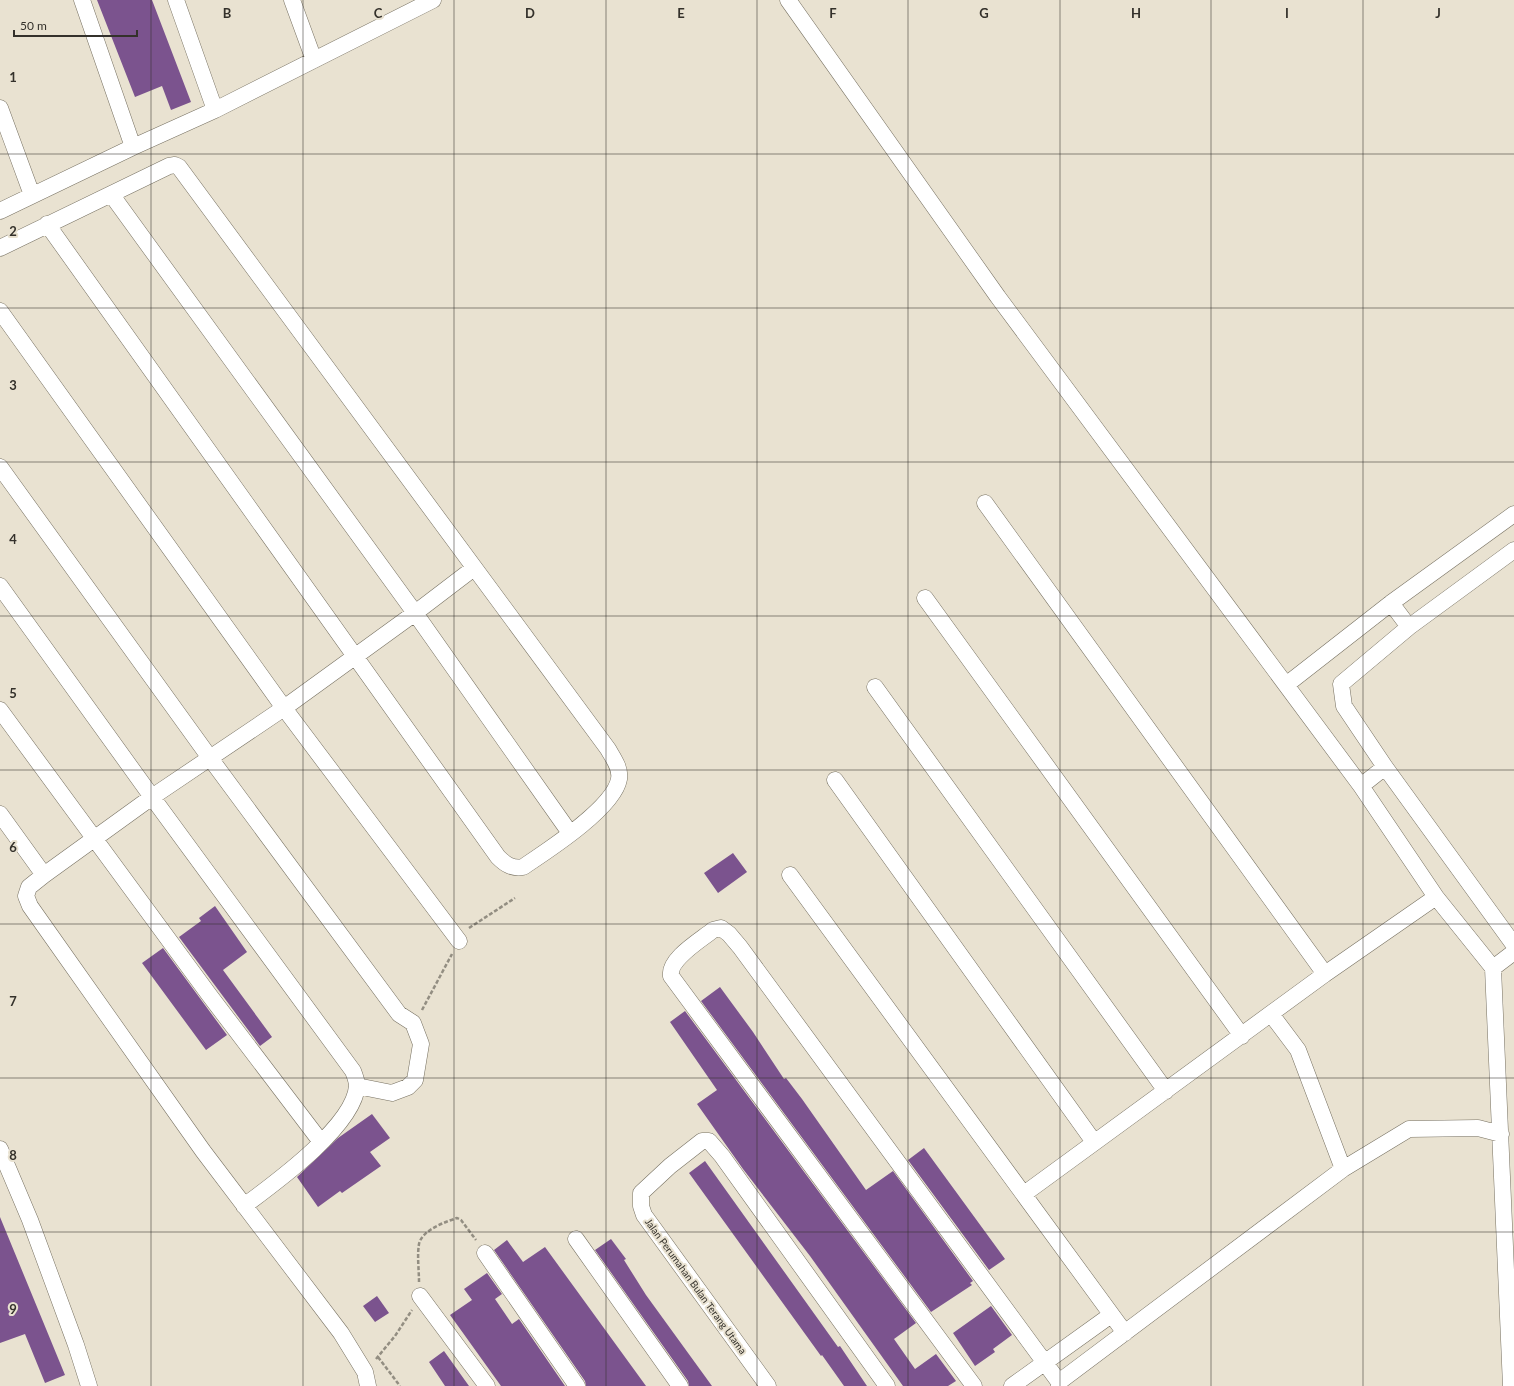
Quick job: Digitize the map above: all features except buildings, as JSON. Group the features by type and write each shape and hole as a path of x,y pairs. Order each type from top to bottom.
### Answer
{"street":[{"path":"82,0 132,147"},
{"path":"176,0 215,110"},
{"path":"292,0 314,60"},
{"path":"788,0 998,296 1360,786 1436,897 1494,968 1512,1386"},
{"path":"0,211 132,147 215,110 426,2"},
{"path":"0,108 32,195"},
{"path":"0,248 47,224 173,164 179,167 608,748 617,764 619,778 612,794 570,833 523,867 517,868 504,863 492,850 47,224"},
{"path":"111,194 415,613 570,833"},
{"path":"0,311 284,708 459,941"},
{"path":"0,467 210,758 399,1014 413,1022 421,1044 415,1080 408,1087 392,1092 357,1086"},
{"path":"985,503 1325,974"},
{"path":"1286,685 1391,603 1514,514"},
{"path":"1514,550 1409,627 1342,684 1344,706 1385,767 1514,945"},
{"path":"368,1386 365,1372 341,1333 295,1270 244,1206 30,906 27,900 26,891 44,875 152,797 284,708 356,657 474,568"},
{"path":"0,586 152,797 348,1062 353,1071 357,1086 348,1110 339,1122 321,1142 270,1187 244,1206"},
{"path":"925,598 1242,1036"},
{"path":"1391,603 1409,627"},
{"path":"875,687 1166,1091"},
{"path":"0,710 94,839 321,1142"},
{"path":"1360,786 1385,767"},
{"path":"834,780 1094,1142"},
{"path":"0,814 44,875"},
{"path":"790,875 1111,1315 1126,1333"},
{"path":"1024,1194 1325,974 1436,897"},
{"path":"974,1386 673,978 671,970 673,963 713,930 721,928 740,946 1059,1384 1343,1169 1409,1129 1478,1128 1501,1134"},
{"path":"1494,968 1514,952"},
{"path":"1271,1014 1298,1050 1343,1169"},
{"name":"Jalan Perumahan Bulan Terang Utama","path":"768,1386 659,1236 641,1206 641,1193 699,1142 706,1140 712,1144 722,1156 887,1386"},
{"path":"0,1148 30,1220 76,1345 89,1386"},
{"path":"576,1239 680,1386"},
{"path":"485,1253 577,1386"},
{"path":"420,1296 487,1386"},
{"path":"1012,1386 1111,1315"}],"path":[{"path":"378,1357 400,1386"}]}
